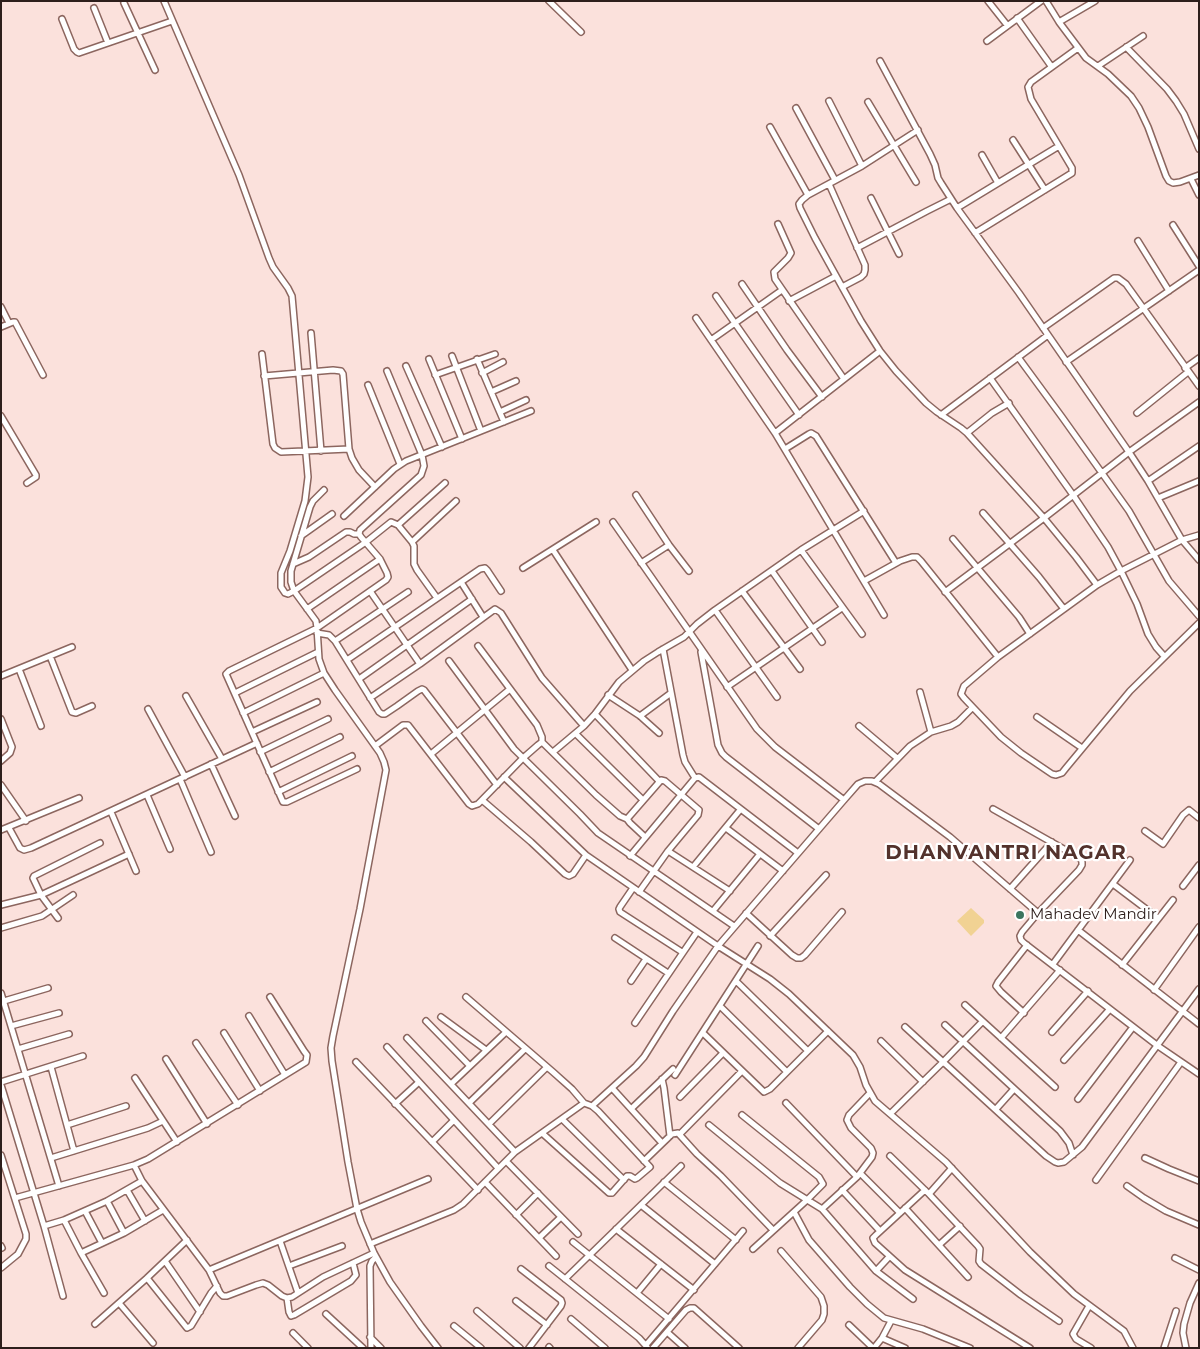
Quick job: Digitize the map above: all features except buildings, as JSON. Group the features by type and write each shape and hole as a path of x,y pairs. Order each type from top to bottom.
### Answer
{"street":[{"path":"164,1 239,175 269,258 292,296 308,477 305,501 290,551 280,573 281,587 285,594 294,591 366,542 389,523 393,523 398,525 412,542 416,570 437,598"},
{"path":"549,1 581,32"},
{"path":"988,1 1007,25"},
{"path":"987,41 1041,1"},
{"path":"1046,1 1086,58 1098,66 1127,92 1139,108 1169,181 1173,183 1180,182 1199,175"},
{"path":"1059,22 1094,1"},
{"path":"124,3 155,70"},
{"path":"94,8 108,43"},
{"path":"1018,18 1051,66"},
{"path":"62,19 77,52 84,52 172,21"},
{"path":"1098,66 1143,36"},
{"path":"1126,47 1167,89 1176,101 1184,114 1199,149"},
{"path":"976,233 1069,176 1073,171 1029,94 1028,87 1031,82 1051,66 1078,48"},
{"path":"880,61 918,130 936,165 938,178 951,199 1048,334 1148,481 1182,540 1199,560"},
{"path":"829,101 862,166"},
{"path":"868,102 916,182"},
{"path":"796,108 835,180"},
{"path":"770,127 808,195"},
{"path":"918,130 862,166 808,195 799,204 800,208 842,287 880,351 926,403 968,433 1044,518 1097,586"},
{"path":"1013,140 1045,190"},
{"path":"957,208 1059,146"},
{"path":"982,155 998,183"},
{"path":"1190,178 1199,195"},
{"path":"829,184 865,270 861,277 842,287"},
{"path":"872,198 899,254"},
{"path":"857,248 951,199"},
{"path":"778,224 791,252 788,258 774,272 775,280 844,379"},
{"path":"1066,362 1199,268 1173,225"},
{"path":"1138,241 1169,291"},
{"path":"789,301 836,276"},
{"path":"1043,328 1114,278 1118,278 1126,284 1199,386"},
{"path":"742,284 822,397"},
{"path":"711,340 782,290"},
{"path":"716,296 799,415"},
{"path":"1,307 9,323"},
{"path":"696,318 775,433 884,615"},
{"path":"1,327 13,322 17,324 44,375"},
{"path":"311,333 321,450"},
{"path":"942,415 1048,334"},
{"path":"775,433 880,351"},
{"path":"262,354 274,448 281,452 306,452 350,448"},
{"path":"435,375 495,354"},
{"path":"452,356 481,432"},
{"path":"1018,357 1129,511 1169,582 1199,616"},
{"path":"1137,413 1199,358"},
{"path":"429,359 462,439"},
{"path":"477,359 504,422"},
{"path":"482,373 503,362"},
{"path":"406,366 442,447"},
{"path":"264,376 341,371 343,374 350,448 354,463 375,487"},
{"path":"359,534 360,530 421,475 424,466 422,455 387,371"},
{"path":"990,378 1074,495 1108,547 1137,604 1148,634 1164,656"},
{"path":"491,392 516,381"},
{"path":"368,385 400,464"},
{"path":"500,412 526,400"},
{"path":"945,592 1129,452 1199,402"},
{"path":"968,433 1009,403"},
{"path":"344,516 400,464 531,412"},
{"path":"1,416 36,475 36,477 27,482"},
{"path":"785,449 808,434 814,434 898,562"},
{"path":"1148,481 1199,446"},
{"path":"1158,498 1199,482"},
{"path":"398,525 446,483"},
{"path":"324,490 310,508 301,536 291,571 294,591 316,621 318,652 324,672 375,746 384,762 386,770 360,910 331,1048 332,1061 356,1209 375,1255 390,1282 420,1326 438,1348"},
{"path":"636,495 688,571"},
{"path":"412,542 456,501"},
{"path":"553,752 584,726 619,682 632,670 679,640 715,610 801,550 864,511"},
{"path":"983,513 1039,576 1064,609"},
{"path":"301,536 332,514"},
{"path":"523,568 596,522"},
{"path":"613,522 757,729 800,767 844,800"},
{"path":"293,564 309,557 346,532 359,534 380,559 388,577 317,630 227,672 227,676 282,800 285,802 357,769"},
{"path":"1199,535 1182,540 1121,571 1097,586 998,656 964,686 961,694 1001,737 1021,753 1056,775 1062,773 1130,690 1199,623"},
{"path":"953,539 1019,617 1030,634"},
{"path":"641,563 669,544"},
{"path":"553,550 632,670"},
{"path":"801,550 862,634"},
{"path":"864,581 906,559 912,557 921,560 998,656"},
{"path":"307,609 380,559"},
{"path":"347,660 480,569 485,568 487,570 501,591"},
{"path":"772,571 822,642"},
{"path":"461,582 484,617"},
{"path":"370,591 420,664"},
{"path":"742,591 800,669"},
{"path":"335,641 408,592"},
{"path":"359,679 472,599"},
{"path":"727,687 842,608"},
{"path":"370,698 496,609 501,613 542,678 584,726"},
{"path":"715,610 777,696"},
{"path":"317,630 329,635 335,641 382,714 386,714 422,689 427,693 497,784"},
{"path":"478,646 537,725 542,742 596,795 620,816 627,819 645,837"},
{"path":"1,676 72,647"},
{"path":"666,647 671,693 683,755 695,778"},
{"path":"700,649 718,745 722,753 820,829"},
{"path":"235,693 318,652"},
{"path":"50,656 72,712 76,713 92,706"},
{"path":"449,661 522,759 580,814 598,834 734,926"},
{"path":"19,669 41,726"},
{"path":"243,712 324,672"},
{"path":"431,754 510,688"},
{"path":"920,692 931,732"},
{"path":"640,716 671,693"},
{"path":"608,695 640,716 659,733"},
{"path":"186,696 222,759"},
{"path":"252,732 317,702"},
{"path":"875,782 910,746 931,732 958,722 972,708"},
{"path":"148,709 182,778 211,852"},
{"path":"595,714 659,781"},
{"path":"1037,717 1082,748"},
{"path":"1,719 12,747 10,753 1,761"},
{"path":"260,752 328,719"},
{"path":"375,746 406,724 469,804 475,806 522,759 542,742"},
{"path":"858,726 897,758"},
{"path":"576,734 643,800"},
{"path":"269,772 340,737"},
{"path":"9,828 20,848 24,850 31,848 257,743"},
{"path":"278,792 352,756"},
{"path":"212,764 235,816"},
{"path":"504,777 586,855 697,932 780,986 857,1060 875,1101 952,1168 975,1195 1030,1252 1074,1294 1119,1327 1128,1338 1132,1347"},
{"path":"630,856 695,778"},
{"path":"695,778 701,778 798,853"},
{"path":"627,819 661,780 665,780 697,808 699,812 639,892"},
{"path":"592,1106 644,1057 718,946 858,784 866,781 879,784 950,837 1038,913"},
{"path":"1,785 26,821"},
{"path":"147,795 170,849"},
{"path":"1,830 79,798"},
{"path":"482,800 565,874 570,876 573,874 586,855"},
{"path":"993,809 1052,842 1082,862 1082,866 1038,913 1020,936 1021,940 1158,1046 1199,1074"},
{"path":"693,867 740,810"},
{"path":"1145,831 1163,844 1183,815 1189,810 1199,818"},
{"path":"111,812 136,871"},
{"path":"726,828 783,871"},
{"path":"1010,889 1052,842"},
{"path":"58,918 41,895 33,878 34,876 100,843"},
{"path":"668,851 730,891"},
{"path":"1,906 41,895 129,854"},
{"path":"713,911 760,854"},
{"path":"1053,964 1130,860"},
{"path":"1183,886 1199,865"},
{"path":"770,936 826,874"},
{"path":"1113,884 1158,918"},
{"path":"633,888 620,907 620,912 682,952"},
{"path":"1,928 42,916 73,895"},
{"path":"1122,965 1173,900"},
{"path":"746,913 792,956 801,958 842,912"},
{"path":"1154,990 1199,927"},
{"path":"1078,930 1199,1024"},
{"path":"635,1022 697,932"},
{"path":"615,938 668,973"},
{"path":"675,1075 758,946"},
{"path":"1024,1013 996,986 1027,946"},
{"path":"631,981 646,958"},
{"path":"1001,1038 1060,970"},
{"path":"736,981 808,1051"},
{"path":"4,1001 48,988"},
{"path":"905,1026 1046,1156 1055,1162 1064,1162 1082,1147 1199,989"},
{"path":"1052,1032 1088,991"},
{"path":"1,993 59,1186"},
{"path":"15,1198 134,1165 148,1159 306,1062 307,1055 270,997"},
{"path":"466,998 547,1067 584,1103 592,1106 650,1167 637,1178 634,1179 630,1176 612,1193 609,1193 542,1133"},
{"path":"965,1005 1056,1087"},
{"path":"720,1006 787,1072"},
{"path":"1064,1060 1110,1008"},
{"path":"11,1026 59,1013"},
{"path":"249,1016 285,1075"},
{"path":"441,1017 486,1050"},
{"path":"426,1021 470,1066"},
{"path":"890,1114 982,1022"},
{"path":"945,1025 1065,1136 1074,1154"},
{"path":"1078,1099 1133,1027"},
{"path":"703,1033 764,1092 770,1090 828,1031"},
{"path":"451,1084 506,1032"},
{"path":"224,1033 260,1091"},
{"path":"18,1049 69,1034"},
{"path":"407,1038 516,1152"},
{"path":"881,1041 923,1082"},
{"path":"196,1043 238,1105"},
{"path":"387,1047 498,1168"},
{"path":"469,1103 525,1049"},
{"path":"680,1097 723,1053"},
{"path":"62,1296 44,1226 1,1084 84,1056"},
{"path":"166,1059 207,1124"},
{"path":"356,1062 478,1190"},
{"path":"1096,1180 1181,1062"},
{"path":"489,1124 547,1067"},
{"path":"51,1068 74,1151"},
{"path":"631,1109 673,1069"},
{"path":"680,1134 742,1071"},
{"path":"135,1078 177,1142"},
{"path":"662,1079 670,1136"},
{"path":"395,1104 419,1082"},
{"path":"612,1088 662,1143"},
{"path":"996,1109 1014,1089"},
{"path":"822,1209 859,1175 872,1158 871,1148 851,1128 847,1120 849,1115 870,1093"},
{"path":"370,1244 454,1210 478,1190 516,1152 584,1103"},
{"path":"786,1103 900,1213"},
{"path":"67,1125 126,1106"},
{"path":"742,1115 819,1177 823,1184 753,1249"},
{"path":"562,1119 624,1180"},
{"path":"432,1142 454,1120"},
{"path":"51,1158 148,1128 164,1121"},
{"path":"709,1125 780,1183 822,1209 876,1271 913,1299"},
{"path":"644,1160 670,1136 676,1132 680,1134 697,1154 722,1176 773,1230"},
{"path":"1,1155 26,1234 26,1239 18,1254 1,1268"},
{"path":"890,1156 978,1246 980,1249 980,1264 1058,1321"},
{"path":"1145,1158 1199,1181"},
{"path":"506,1161 578,1234"},
{"path":"134,1165 142,1181 187,1240 223,1296 263,1283 287,1298 323,1277 352,1263 375,1255"},
{"path":"565,1279 680,1166"},
{"path":"952,1168 927,1192 905,1208 880,1231 873,1238 873,1241 905,1270 1030,1348"},
{"path":"208,1270 428,1179"},
{"path":"44,1226 64,1220 107,1201 142,1181"},
{"path":"485,1182 556,1256"},
{"path":"664,1182 736,1240"},
{"path":"1127,1186 1166,1211 1199,1225"},
{"path":"127,1190 145,1221"},
{"path":"842,1190 880,1231"},
{"path":"516,1215 538,1193"},
{"path":"107,1201 124,1233"},
{"path":"641,1205 715,1264"},
{"path":"905,1208 968,1277"},
{"path":"81,1253 124,1233 163,1210"},
{"path":"85,1211 102,1243"},
{"path":"794,1212 810,1240 866,1304 884,1318 923,1329 970,1348"},
{"path":"539,1238 561,1217"},
{"path":"64,1220 104,1293"},
{"path":"939,1245 960,1226"},
{"path":"616,1229 694,1290"},
{"path":"549,1266 639,1338 647,1347 744,1231"},
{"path":"94,1324 187,1240"},
{"path":"280,1241 298,1293"},
{"path":"573,1242 669,1319"},
{"path":"289,1266 342,1246"},
{"path":"781,1251 821,1298 824,1306 822,1320 798,1348"},
{"path":"371,1348 370,1266 375,1255"},
{"path":"876,1271 889,1257"},
{"path":"1175,1258 1199,1270"},
{"path":"165,1261 200,1312"},
{"path":"287,1298 291,1316 351,1281 356,1276 352,1263"},
{"path":"637,1293 661,1264"},
{"path":"521,1269 561,1300 561,1306 529,1348"},
{"path":"147,1278 187,1328 191,1326 211,1292 217,1286"},
{"path":"1186,1348 1183,1334 1184,1324 1190,1303 1199,1283"},
{"path":"516,1301 547,1325"},
{"path":"119,1303 153,1343"},
{"path":"1089,1306 1073,1334 1076,1339 1091,1348"},
{"path":"653,1348 686,1310 690,1308 694,1308 739,1348"},
{"path":"477,1311 520,1348"},
{"path":"1164,1348 1176,1311"},
{"path":"326,1314 363,1348"},
{"path":"571,1319 605,1348"},
{"path":"849,1326 874,1348 891,1321"},
{"path":"454,1326 481,1348"},
{"path":"667,1332 685,1348"},
{"path":"293,1333 308,1348"},
{"path":"370,1338 381,1348"},
{"path":"882,1338 905,1348"},
{"path":"803,1342 808,1348"}],"shaded area":[{"path":"971,908 984,920 984,923 971,936 957,921"}],"place":[{"name":"Mahadev Mandir","path":"1020,915"}],"district":[{"name":"DHANVANTRI NAGAR","path":"1006,853"}]}
